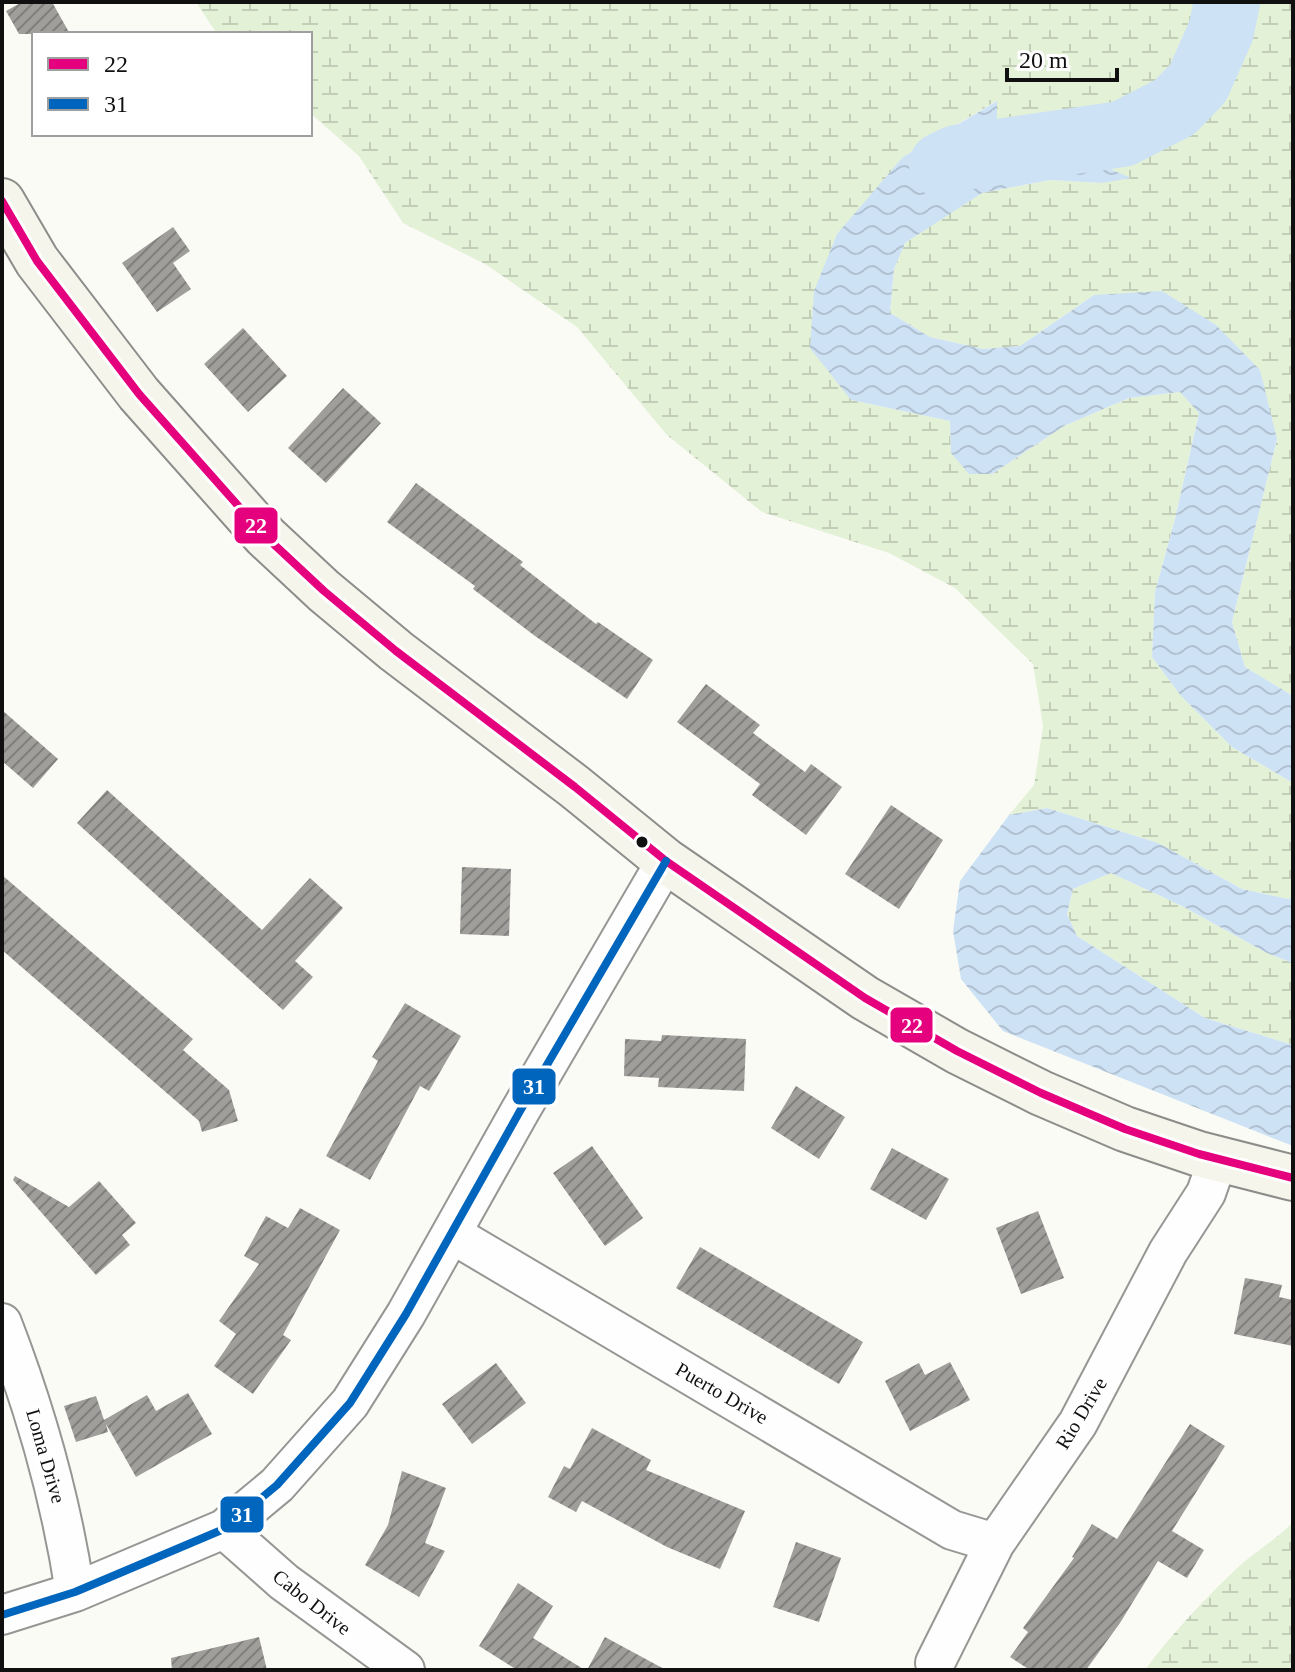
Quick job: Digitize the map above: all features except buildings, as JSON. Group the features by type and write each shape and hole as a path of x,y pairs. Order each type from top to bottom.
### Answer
{"main road":[{"path":"2,201 37,261 139,394 265,536 324,591 396,651 575,787 666,861 865,998 957,1051 1041,1093 1125,1129 1218,1159 1293,1178"}],"street":[{"path":"2,1615 75,1592 224,1529 277,1485 350,1403 406,1314 666,861"},
{"name":"Rio Drive","path":"935,1663 995,1543 1078,1423 1168,1252 1206,1193 1218,1159"},
{"name":"Puerto Drive","path":"452,1234 952,1530 995,1543"},
{"name":"Loma Drive","path":"2,1323 42,1438 64,1522 75,1592"},
{"name":"Cabo Drive","path":"224,1529 284,1582 405,1670"}],"green space":[{"path":"196,2 1293,2 1293,696 1245,667 1232,622 1277,439 1094,295 1020,346 983,349 930,337 890,313 894,269 905,243 982,193 1050,180 1102,183 1059,147 1004,148 997,123 996,101 903,157 851,400 950,421 951,453 992,474 1064,426 1129,398 1180,392 1199,412 1155,592 1152,657 1181,696 1232,747 1293,783 1293,897 1288,899 1242,889 1158,843 1047,808 1009,815 1034,785 1043,726 1033,664 955,588 889,553 762,512 667,435 577,327 485,264 403,223 359,156 312,115 312,32 216,32"},
{"path":"1111,873 1182,906 1267,953 1293,963 1293,1045 1205,1018 1077,936 1067,914 1073,889"},
{"path":"1293,1522 1293,1670 1145,1670 1177,1630 1224,1581"}],"water":[{"path":"997,101 997,123 1004,148 1059,147 1131,178 1102,183 1050,180 982,193 905,243 894,269 890,313 930,337 983,349 1020,346 1094,295 1162,291 1216,325 1260,370 1277,439 1232,622 1245,667 1293,696 1293,783 1232,747 1181,696 1152,657 1155,592 1199,413 1180,392 1129,398 1064,426 992,474 969,474 951,453 950,421 851,400 810,348 814,291 837,234 903,157"},
{"path":"1047,808 1158,843 1242,889 1288,899 1293,897 1293,963 1267,953 1182,906 1111,873 1073,889 1067,914 1077,936 1205,1018 1293,1045 1293,1146 1003,1031 961,979 953,931 960,881 1009,815"}],"waterway":[{"path":"942,165 957,158 1122,134 1175,107 1198,83 1221,31 1227,2"}],"transit line":[{"name":"22","path":"2,201 37,261 139,394 265,536 324,591 396,651 575,787 666,861 865,998 957,1051 1041,1093 1125,1129 1199,1154 1293,1178"},
{"name":"31","path":"2,1615 75,1592 224,1529 277,1485 350,1403 406,1314 666,861"}]}
